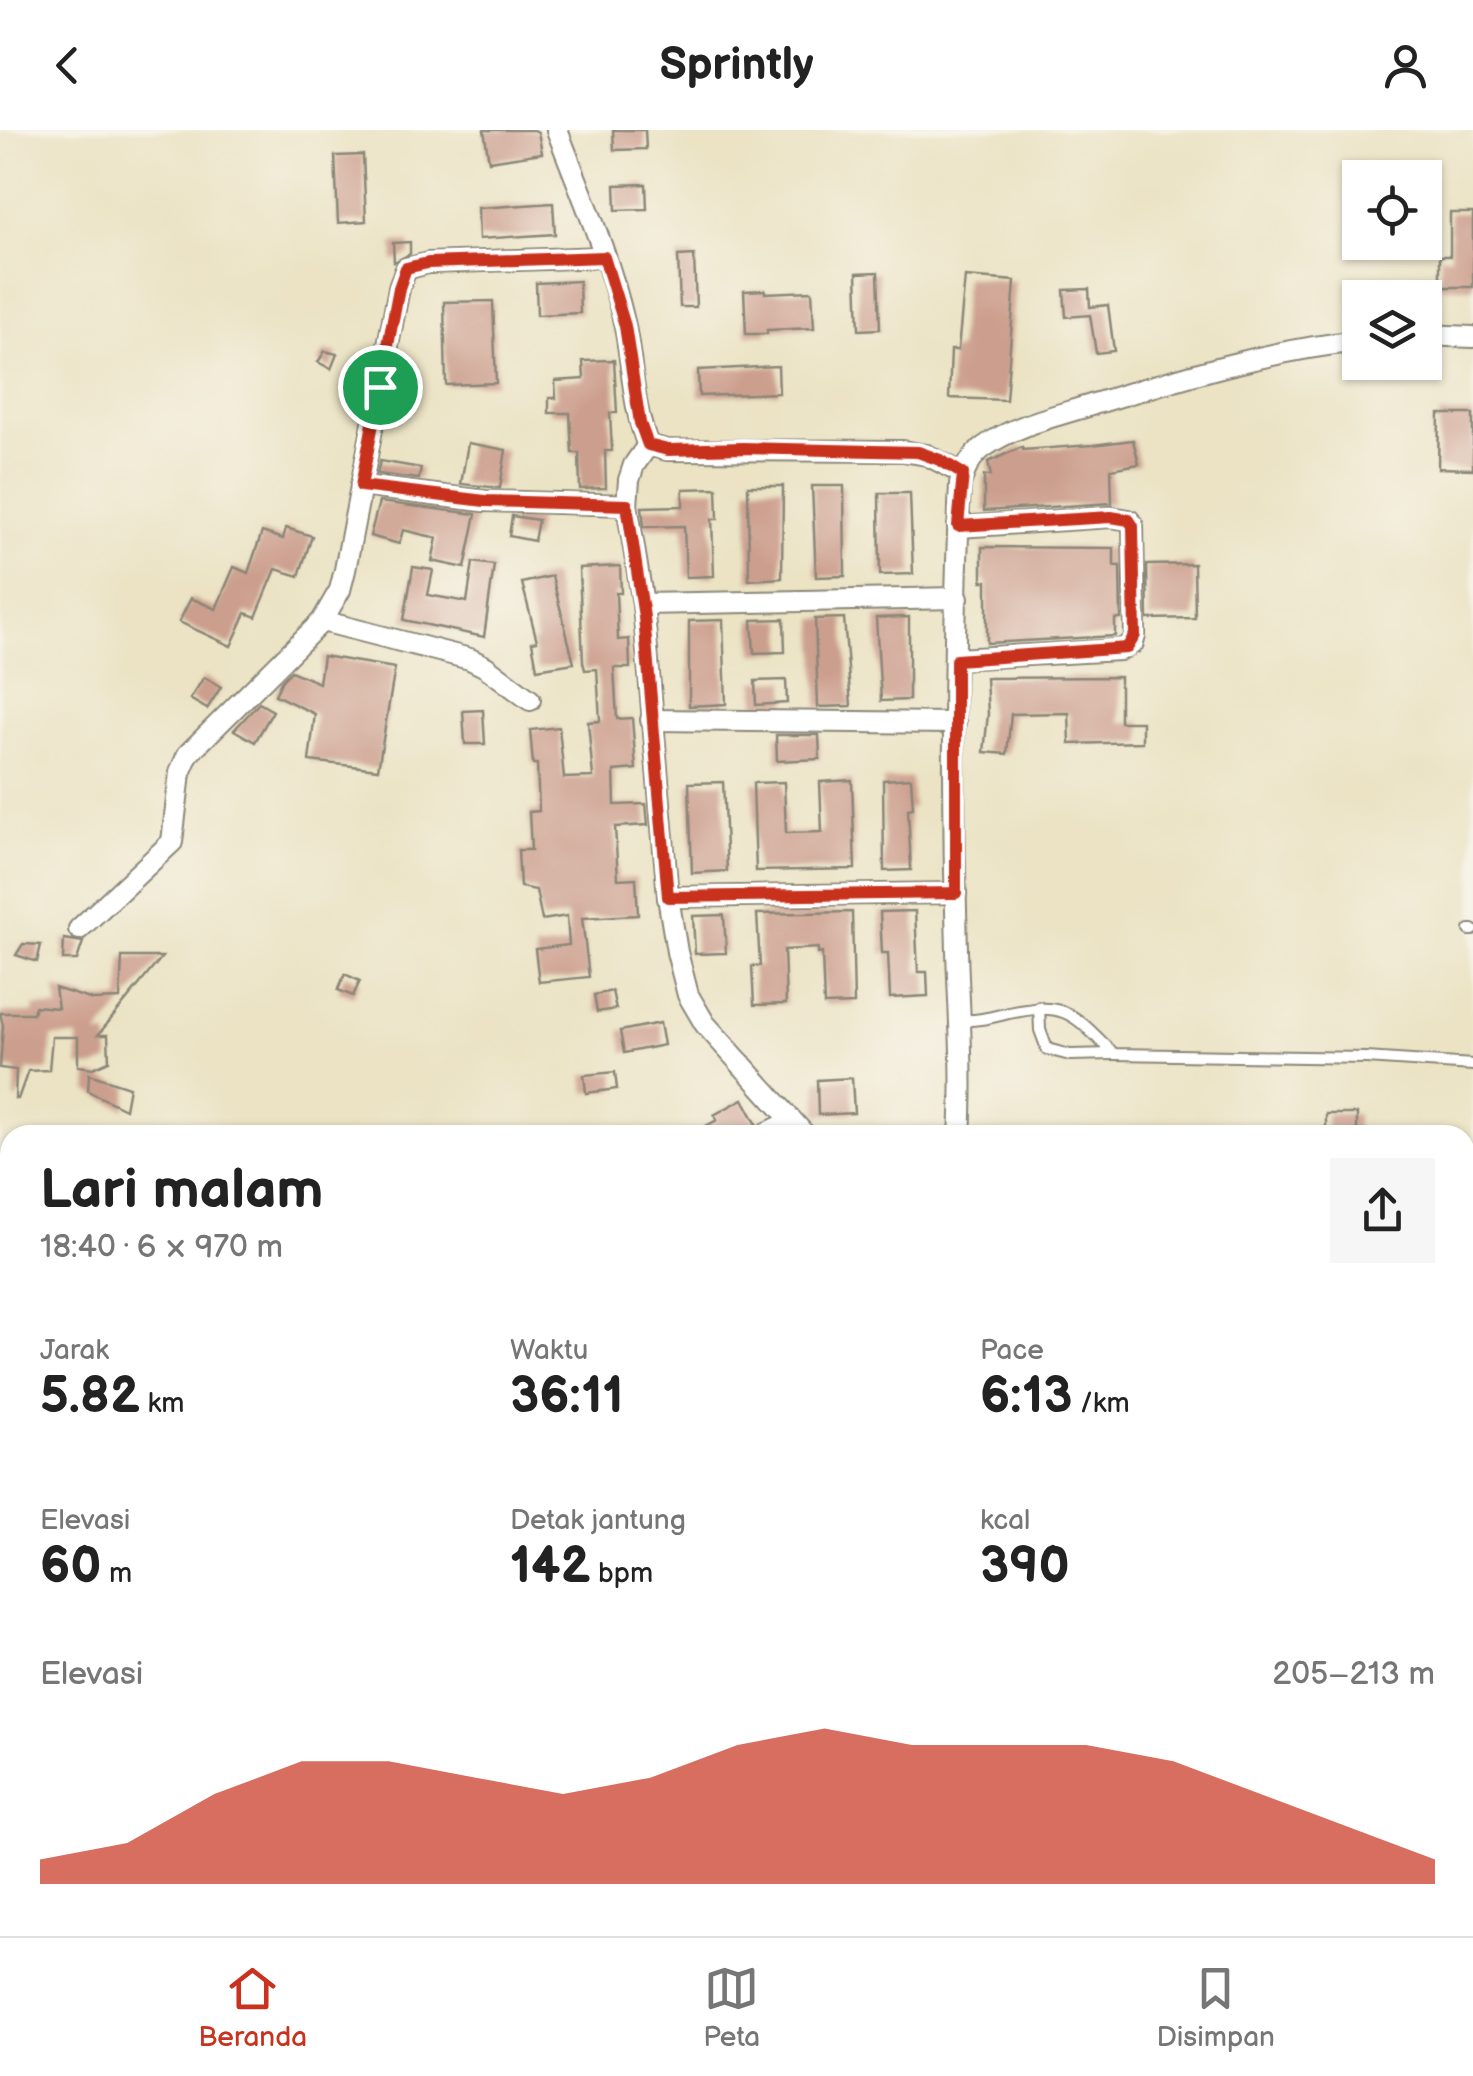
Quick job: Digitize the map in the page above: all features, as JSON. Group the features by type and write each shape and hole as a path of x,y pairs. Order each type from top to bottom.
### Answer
{"street":[{"path":"557,130 625,326 640,423 648,445"},
{"path":"79,929 172,842 182,764 188,754 322,620 340,590 406,268 428,263 604,257"},
{"path":"1442,335 1473,336"},
{"path":"961,1125 964,1087 954,722 958,526 963,474 986,445 1023,426 1192,374 1342,343"},
{"path":"648,445 668,450 903,450 927,455 963,474"},
{"path":"648,445 634,464 627,505 642,604 668,897 688,994 705,1024 795,1125"},
{"path":"361,486 485,501 627,505"},
{"path":"956,660 1120,650 1133,643 1135,635 1133,526 1129,520 1111,517 958,526"},
{"path":"642,604 958,598"},
{"path":"322,620 470,659 530,700"},
{"path":"651,720 954,722"},
{"path":"668,897 956,893"}],"lane":[{"path":"961,1020 984,1020 1038,1007 1068,1012 1114,1054"},
{"path":"1038,1007 1040,1030 1048,1049 1070,1055 1366,1058 1473,1064"}],"building":[{"path":"484,130 534,130 538,132 542,153 489,161"},
{"path":"613,130 645,130 646,149 614,150"},
{"path":"363,155 366,221 338,223 335,156"},
{"path":"646,184 647,209 616,210 615,185"},
{"path":"553,203 555,234 479,239 478,208"},
{"path":"1450,213 1473,213 1473,287 1442,287 1440,260 1450,256"},
{"path":"410,242 410,254 394,262 393,243"},
{"path":"694,255 696,307 680,307 678,256"},
{"path":"878,272 880,329 859,330 857,273"},
{"path":"965,277 1015,281 1006,400 949,398 951,350 958,350"},
{"path":"579,281 580,313 537,315 536,283"},
{"path":"1089,289 1090,307 1108,305 1114,351 1096,353 1090,315 1066,317 1064,290"},
{"path":"744,291 812,291 814,328 746,334"},
{"path":"493,301 496,383 446,385 444,302"},
{"path":"325,351 337,354 331,369 318,362"},
{"path":"614,360 617,413 610,413 612,451 605,451 606,488 580,489 579,453 572,453 570,413 549,413 549,398 556,398 555,381 584,379 583,361"},
{"path":"778,366 779,393 699,396 698,370"},
{"path":"1439,414 1473,414 1473,469 1438,468"},
{"path":"1133,440 1139,464 1111,469 1112,503 984,511 984,476 991,476 988,462 1022,447 1023,450"},
{"path":"468,443 506,450 500,488 461,484"},
{"path":"380,461 421,468 419,479 377,474"},
{"path":"748,486 783,486 782,578 749,580"},
{"path":"812,486 844,486 845,576 816,577"},
{"path":"717,488 718,519 712,519 714,576 686,577 684,526 644,527 642,507 683,506 683,489"},
{"path":"879,493 910,493 913,574 880,575"},
{"path":"379,502 476,514 465,568 432,561 437,538 403,530 399,544 370,536"},
{"path":"512,516 538,520 534,541 509,536"},
{"path":"286,528 312,536 299,576 276,569 256,617 246,613 231,646 179,622 191,598 216,609 234,567 248,573 262,532 283,539"},
{"path":"982,547 1114,548 1114,566 1120,566 1121,619 1115,619 1115,636 987,643 987,581 982,581"},
{"path":"473,562 494,565 484,637 404,620 413,567 433,570 428,595 467,602"},
{"path":"1194,564 1195,618 1148,619 1147,565"},
{"path":"620,566 621,593 616,593 618,640 629,639 630,668 614,668 617,719 632,718 636,769 614,771 615,805 646,804 648,825 615,827 618,879 636,878 638,915 582,918 589,977 539,982 535,949 569,945 567,916 542,920 536,890 520,887 518,850 531,850 529,812 539,811 537,764 533,764 530,730 559,727 564,778 593,777 588,722 600,721 597,669 585,670 583,662 579,568"},
{"path":"552,576 574,663 537,669 532,642 537,641 522,583"},
{"path":"909,617 909,700 881,701 876,618"},
{"path":"844,618 851,706 818,707 815,619"},
{"path":"784,619 785,652 754,653 752,620"},
{"path":"723,620 726,704 689,706 689,621"},
{"path":"323,656 395,668 378,769 309,761 315,714 275,695 291,671 319,683"},
{"path":"204,677 221,687 207,709 190,699"},
{"path":"1120,677 1120,722 1142,722 1142,742 1070,744 1069,713 1011,714 1007,754 984,752 986,678"},
{"path":"786,680 787,703 756,705 755,681"},
{"path":"259,703 273,711 255,742 234,730"},
{"path":"483,710 485,744 465,744 463,711"},
{"path":"776,735 819,735 820,759 777,761"},
{"path":"911,778 911,870 884,871 883,780"},
{"path":"852,780 855,869 756,871 753,783 784,782 786,833 822,832 820,782"},
{"path":"723,782 727,871 692,873 689,783"},
{"path":"915,911 918,972 927,972 928,996 890,998 888,953 882,953 880,912"},
{"path":"852,912 854,1004 824,1005 822,953 818,954 818,948 784,950 786,1004 754,1005 752,966 760,966 757,914"},
{"path":"724,915 726,953 695,954 693,916"},
{"path":"64,939 83,942 77,960 63,960"},
{"path":"23,944 41,945 37,962 16,955"},
{"path":"122,957 162,957 98,1035 108,1035 109,1061 93,1068 78,1066 78,1037 52,1037 49,1070 28,1071 15,1099 16,1070 0,1068 0,1013 33,1013 35,1006 58,1008 55,988 93,1000 120,999"},
{"path":"345,974 360,981 353,996 338,990"},
{"path":"612,991 616,1009 597,1012 594,995"},
{"path":"660,1023 664,1045 624,1053 620,1031"},
{"path":"615,1072 617,1089 586,1093 584,1075"},
{"path":"89,1074 129,1087 125,1109 88,1091"},
{"path":"852,1078 854,1113 818,1115 817,1080"},
{"path":"743,1099 756,1123 708,1125 717,1120 714,1115"},
{"path":"1326,1114 1357,1114 1357,1125 1326,1125"}],"route":[{"path":"604,257 625,326 640,423 648,445 668,450 918,452 963,474 958,526 1111,517 1129,520 1133,526 1133,643 1120,650 956,660 956,893 668,897 644,617 627,505 485,501 361,486 380,387 406,268 428,263 604,257"}]}
